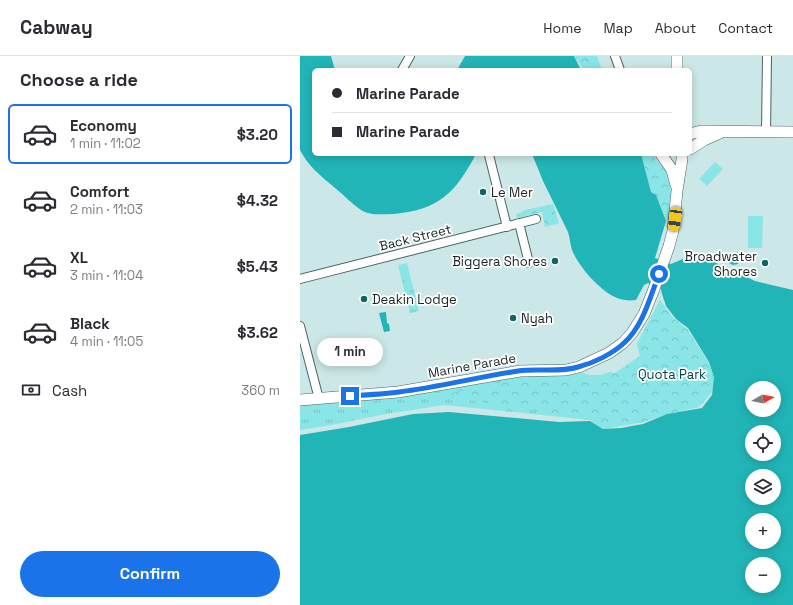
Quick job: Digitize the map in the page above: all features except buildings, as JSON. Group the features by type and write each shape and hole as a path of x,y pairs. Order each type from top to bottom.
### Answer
{"main road":[{"path":"677,56 677,68"},
{"path":"694,131 793,132"},
{"path":"692,148 704,140 725,132"},
{"path":"663,156 669,161 674,162 684,156"},
{"name":"Marine Parade","path":"663,156 672,170 677,191"},
{"name":"Marine Parade","path":"300,400 398,392 520,371 555,371 579,367 602,358 624,343 638,324 654,289 673,231 677,191 684,156"}],"street":[{"path":"403,68 410,56"},
{"path":"615,56 619,68"},
{"path":"766,132 767,56"},
{"path":"489,156 507,227"},
{"name":"Back Street","path":"300,279 536,219"},
{"path":"519,223 529,263"},
{"path":"300,326 319,399"}],"green space":[{"path":"574,56 597,56 601,68 583,68"},
{"path":"642,156 654,156 668,174 671,184 672,197 669,220 666,221 656,195 651,192"},
{"path":"715,162 723,169 707,186 699,179"},
{"path":"553,204 559,223 545,227 542,212 517,218 516,215 525,210"},
{"path":"748,216 763,216 762,248 748,248"},
{"path":"407,263 419,311 410,313 398,265"},
{"name":"Quota Park","path":"660,300 673,318 687,329 709,363 714,378 712,392 699,407 667,414 643,422 603,429 590,420 444,405 300,430 300,404 508,376 540,374 561,376 582,373 600,375 610,372 616,373 640,356 637,344"},
{"name":"Quota Park","path":"660,300 673,318 687,329 709,363 714,378 712,392 699,407 667,414 643,422 603,429 590,420 447,396 446,394 536,377 565,380 584,379 615,373 640,356 637,344"}],"shaded area":[{"path":"300,56 331,56 334,68 312,68 312,156 475,156 453,189 434,203 410,212 377,214 365,212 351,202 316,171 303,156 300,150"},
{"path":"465,56 574,56 580,68 458,68"},
{"path":"533,156 642,156 651,192 656,195 666,221 655,258 671,264 690,256 714,262 755,281 793,290 793,605 300,605 300,435 413,414 449,412 559,422 590,421 603,429 621,428 643,424 667,414 702,408 712,395 714,377 709,362 688,328 676,319 666,306 661,289 648,283 644,285 636,300 621,299 610,295 585,271 575,257 571,248 568,232 543,181"},
{"path":"737,252 741,255 738,264 733,265 723,260 724,254 734,254"},
{"path":"386,312 387,323 389,324 390,331 384,332 379,313"}],"place":[{"name":"Le Mer","path":"483,192"},
{"name":"Biggera Shores","path":"555,261"},
{"name":"Broadwater Shores","path":"765,263"},
{"name":"Deakin Lodge","path":"364,299"},
{"name":"Nyah","path":"513,318"}],"route":[{"path":"350,396 398,392 520,371 566,370 590,363 609,354 624,343 632,333 644,314 659,274"}]}
